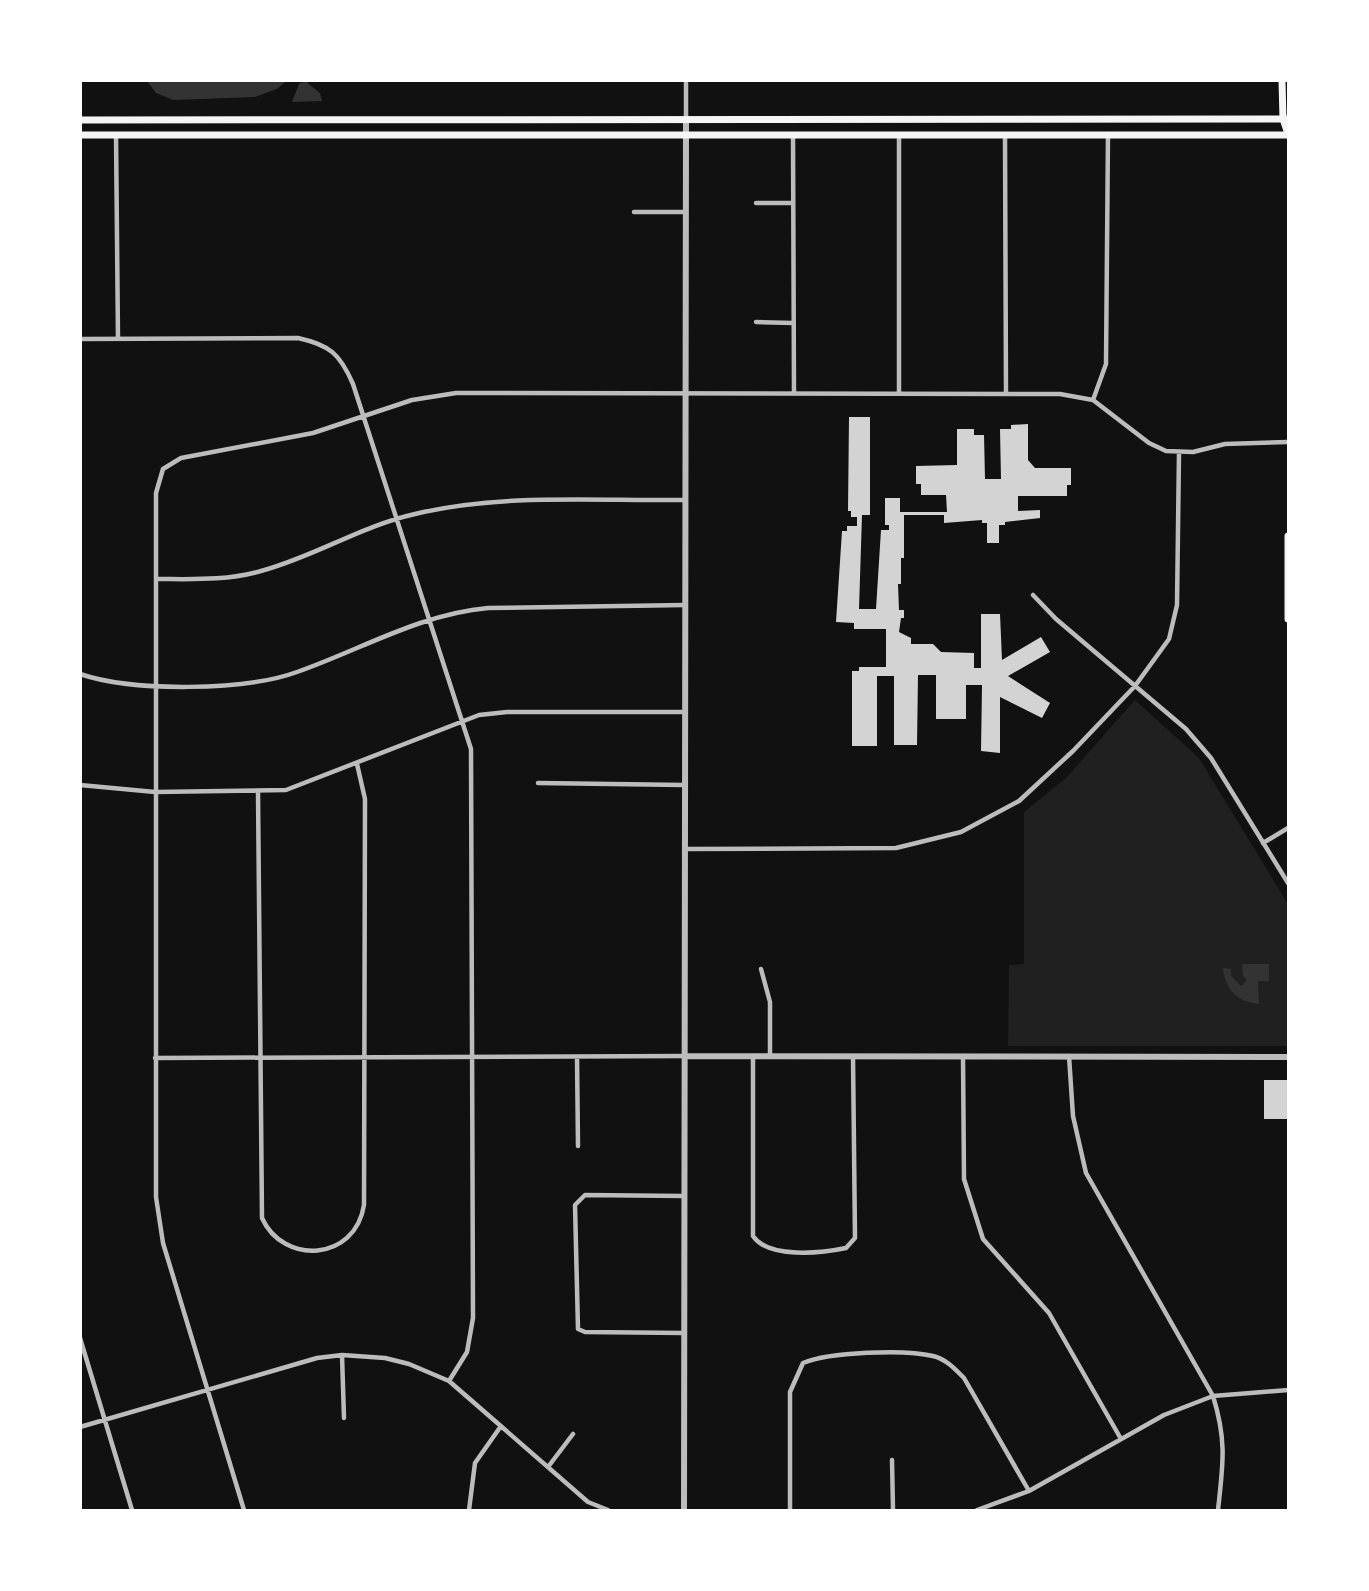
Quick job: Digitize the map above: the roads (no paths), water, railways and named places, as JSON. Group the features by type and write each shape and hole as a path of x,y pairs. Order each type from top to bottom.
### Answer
{"main road":[{"path":"80,135 1289,134 1282,80"},
{"path":"80,120 1286,119"},
{"path":"1289,536 1289,619"}],"street":[{"path":"684,1510 686,80"},
{"path":"793,133 794,393"},
{"path":"899,133 899,394"},
{"path":"1005,133 1006,394"},
{"path":"1093,400 1106,364 1108,134"},
{"path":"116,135 118,339"},
{"path":"756,203 793,203"},
{"path":"634,212 685,212"},
{"path":"756,322 793,323"},
{"path":"80,339 298,338 317,342 344,362 429,620 472,762 472,1338 467,1352 449,1381"},
{"path":"244,1510 159,1224 155,1058 156,493 163,469 181,458 313,433 412,400 456,393 1060,394 1093,400 1149,443 1179,453 1225,444 1289,442"},
{"path":"684,849 896,848 961,832 996,816 1038,785 1135,686 1166,646 1175,615 1179,453"},
{"path":"156,579 241,576 265,570 396,519 455,507 491,503 685,500"},
{"path":"1033,595 1186,729 1212,758 1289,883"},
{"path":"80,674 117,683 156,685 222,685 269,680 295,673 429,620 488,608 685,605"},
{"path":"80,785 155,792 286,790 358,764 461,720 507,712 685,712"},
{"path":"258,792 262,1218 273,1236 282,1243 313,1249 343,1243 356,1231 362,1220 365,1189 365,799 358,764"},
{"path":"538,783 684,785"},
{"path":"1264,843 1289,828"},
{"path":"761,969 770,1002 769,1056"},
{"path":"753,1056 753,1236 758,1243 773,1250 846,1248 855,1238 853,1056"},
{"path":"963,1056 964,1179 983,1239 1049,1313 1121,1439"},
{"path":"1069,1056 1073,1116 1086,1173 1213,1396 1223,1428 1224,1444 1218,1510"},
{"path":"576,1057 578,1146"},
{"path":"155,1058 1289,1057"},
{"path":"684,1196 585,1195 575,1205 578,1329 584,1332 684,1333"},
{"path":"80,1338 132,1510"},
{"path":"790,1510 790,1392 803,1363 822,1355 915,1353 935,1356 952,1366 964,1378 1029,1491"},
{"path":"342,1355 344,1418"},
{"path":"80,1427 282,1367 342,1355 409,1364 449,1381 588,1502 608,1510"},
{"path":"977,1510 1029,1491 1164,1415 1213,1396 1289,1390"},
{"path":"469,1510 475,1463 501,1425"},
{"path":"548,1466 573,1434"},
{"path":"892,1460 893,1510"},
{"path":"584,1510 588,1502"}]}
